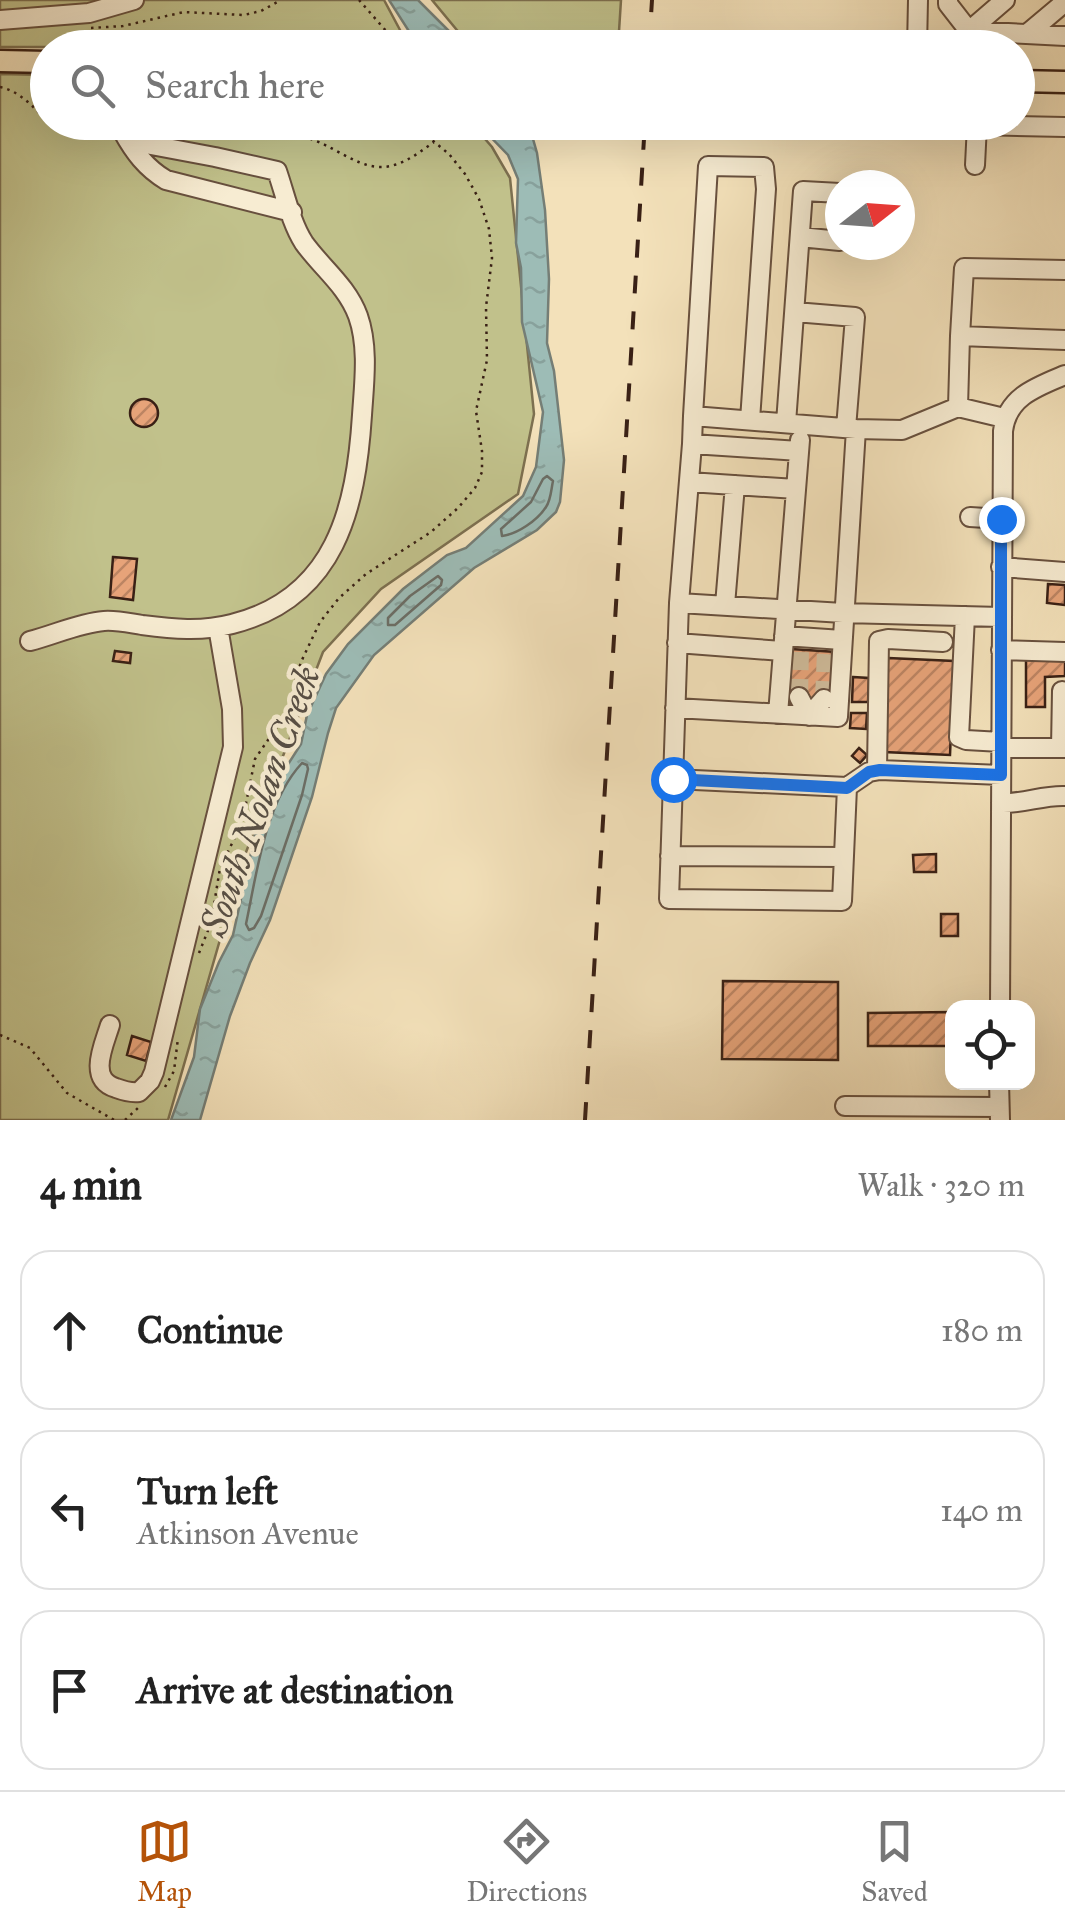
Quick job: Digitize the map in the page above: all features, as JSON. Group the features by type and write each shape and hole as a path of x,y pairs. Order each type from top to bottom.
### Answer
{"main road":[{"path":"0,61 30,62"},
{"path":"1035,81 1065,82"}],"street":[{"path":"0,20 89,13 134,0"},
{"path":"917,30 918,0"},
{"path":"953,3 970,30 1005,0"},
{"path":"1032,30 1065,2"},
{"path":"1035,33 1064,31"},
{"path":"1035,127 1065,127"},
{"path":"127,140 138,157 166,180 292,212"},
{"path":"30,642 106,621 177,630 218,627 266,612 307,585 338,538 349,508 363,397 361,328 349,298 305,244 278,171 142,140"},
{"path":"975,165 976,140"},
{"path":"750,420 766,190 764,167 708,166 679,603 669,900 842,901 847,788"},
{"path":"766,190 825,192"},
{"path":"675,708 838,717 808,644 786,608 800,452 794,424 795,312 803,190"},
{"path":"800,238 825,240"},
{"path":"958,407 964,268 1065,270"},
{"path":"778,714 808,644 843,613 851,429 855,317 795,312"},
{"path":"960,336 1065,340"},
{"path":"1000,1000 1004,418 1013,403 1065,375"},
{"path":"693,416 902,430 958,407 1004,418"},
{"path":"692,444 800,452"},
{"path":"689,482 796,489"},
{"path":"725,605 736,485"},
{"path":"970,517 1001,519"},
{"path":"1001,568 1065,572"},
{"path":"679,603 1001,617"},
{"path":"964,616 959,737 1002,745 1063,748 1062,691"},
{"path":"110,1025 100,1074 108,1086 139,1092 154,1072 233,747 232,708 218,627"},
{"path":"878,770 880,641 943,642"},
{"path":"678,643 808,644"},
{"path":"1002,650 1065,652"},
{"path":"798,697 808,716"},
{"path":"808,716 824,699"},
{"path":"673,779 847,788 878,770 1001,775"},
{"path":"1000,803 1020,804 1065,796"},
{"path":"670,856 843,858"},
{"path":"844,1106 999,1113"}],"path":[{"path":"90,28 124,26 184,12 244,15 281,0"},
{"path":"359,0 385,30"},
{"path":"0,87 21,96 30,105"},
{"path":"196,964 211,923 220,868 242,823 255,759 285,716 301,662 320,622 366,574 430,532 458,508 480,480 483,461 476,410 487,360 491,242 485,213 473,185 434,141 409,159 378,167 312,140"},
{"path":"0,1036 30,1048 67,1093 114,1120"},
{"path":"159,1093 174,1071 178,1037"},
{"path":"126,1120 148,1100"}],"green space":[{"path":"0,0 384,0 400,30 30,30 30,47 0,47"},
{"path":"432,0 621,0 619,30 457,30"},
{"path":"0,74 30,75 30,140 486,140 510,178 534,414 518,494 381,589 323,652 243,860 168,1120 0,1120"}],"water":[{"path":"389,0 418,0 448,30 408,30"},
{"path":"493,140 533,140 545,210 547,343 564,460 560,502 556,512 537,530 474,568 374,655 336,708 312,797 270,920 230,1016 200,1120 171,1120 194,1057 200,1009 233,935 257,826 278,780 301,744 307,715 326,674 348,644 403,589 447,555 466,548 523,496 536,467 543,412 522,322 521,268 516,243 518,179 508,155"}],"building":[{"path":"144,399 154,403 158,413 154,423 144,427 134,423 130,413 134,403"},
{"path":"113,557 137,559 133,600 110,597"},
{"path":"1048,584 1065,585 1065,605 1047,603"},
{"path":"791,649 836,652 833,700 788,697"},
{"path":"115,651 131,653 130,663 113,661"},
{"path":"888,658 954,661 950,755 884,752"},
{"path":"1026,658 1065,658 1065,676 1045,677 1045,707 1026,707"},
{"path":"853,677 869,678 868,702 852,702"},
{"path":"851,713 867,713 866,729 850,728"},
{"path":"859,748 867,755 860,763 852,756"},
{"path":"936,854 936,872 914,872 913,855"},
{"path":"941,914 958,914 958,936 941,936"},
{"path":"723,981 838,982 838,1060 722,1059"},
{"path":"945,1012 945,1046 868,1046 868,1013"},
{"path":"132,1036 151,1042 146,1061 127,1055"}],"tunnel":[{"path":"799,697 800,650"},
{"path":"824,699 826,651"}],"railway":[{"path":"650,30 652,0"},
{"path":"585,1120 644,140"}],"route":[{"path":"673,779 847,788 869,772 880,770 1001,775 1001,519"}],"water label":[{"name":"South Nolan Creek","path":"260,801"}]}
